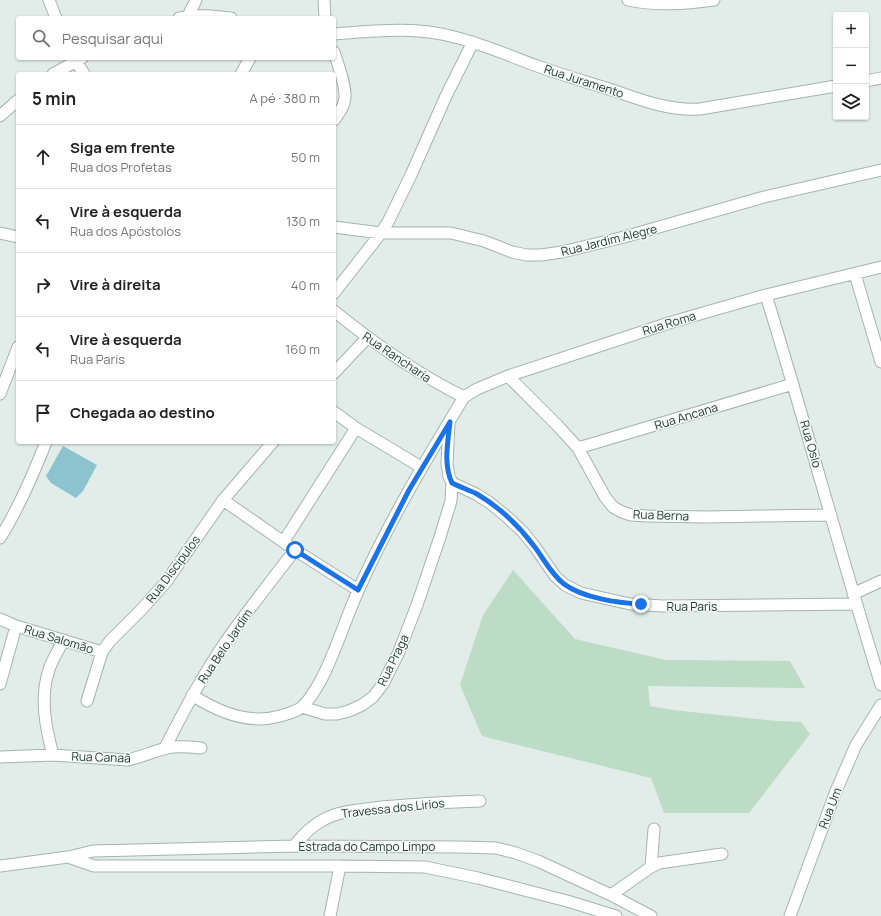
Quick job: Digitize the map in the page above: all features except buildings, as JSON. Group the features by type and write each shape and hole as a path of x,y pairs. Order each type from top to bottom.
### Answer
{"street":[{"path":"49,0 55,16"},
{"path":"185,16 196,0"},
{"path":"324,0 325,16"},
{"path":"628,0 642,3 683,4 714,0"},
{"name":"Rua Juramento","path":"336,34 404,30 427,31 455,37 473,42 540,67 648,102 668,108 684,110 700,109 833,87"},
{"path":"336,290 381,233 401,196 446,96 473,42"},
{"path":"336,59 344,86 345,97 342,109 336,117"},
{"path":"56,72 75,60"},
{"path":"77,60 83,72"},
{"path":"242,72 249,60"},
{"path":"869,80 881,78"},
{"path":"0,116 16,102"},
{"name":"Rua Jardim Alegre","path":"336,227 381,233 451,233 466,236 512,252 527,255 562,252 624,237 764,197 881,170"},
{"path":"0,233 16,237"},
{"name":"Rua Roma","path":"464,397 477,389 508,376 672,322 766,295 881,267"},
{"path":"855,274 881,362"},
{"name":"Rua Oslo","path":"766,295 881,685"},
{"name":"Rua Rancharia","path":"336,313 368,338 405,364 437,384 464,397"},
{"path":"336,371 368,338"},
{"path":"0,394 16,352"},
{"name":"Rua Berna","path":"508,376 578,448 605,497 613,507 622,512 630,515 831,515"},
{"name":"Rua Ancana","path":"578,448 793,384"},
{"path":"192,695 220,711 235,716 252,719 273,718 290,714 302,707 310,698 326,671 358,590 409,490 464,397"},
{"path":"336,413 356,428 421,468"},
{"name":"Rua Praga","path":"302,707 325,714 337,714 348,711 362,705 374,697 383,684 398,654 428,576 451,501 452,483 447,464 450,422"},
{"path":"284,541 356,428"},
{"path":"0,538 25,491 45,444"},
{"name":"Rua Discipulos","path":"87,701 102,652 110,641 146,606 166,582 223,500 271,444"},
{"name":"Rua Paris","path":"452,483 476,494 506,516 523,532 555,576 565,585 581,593 630,604 663,606 855,599 881,581"},
{"path":"223,500 295,550 358,590"},
{"name":"Rua Belo Jardim","path":"164,748 192,695 221,649 244,616 295,550"},
{"name":"Rua Salomão","path":"0,619 16,626 102,652"},
{"path":"0,684 16,626"},
{"path":"53,755 45,720 45,690 48,674 54,658 64,640"},
{"name":"Rua Um","path":"790,916 836,791 856,745 881,705"},
{"name":"Rua Canaã","path":"0,757 53,755 127,760 164,748 201,748"},
{"name":"Travessa dos Lirios","path":"294,846 313,826 338,813 408,805 480,800"},
{"path":"651,867 654,829"},
{"name":"Estrada do Campo Limpo","path":"0,866 68,858 93,851 294,846 496,848 538,860 611,894 651,916"},
{"path":"611,894 651,867 670,861 722,854"},
{"name":"Estrada do Campo Limpo","path":"68,858 94,866 412,866 446,870 567,901 616,916"},
{"path":"330,916 340,866"}],"green space":[{"path":"513,570 575,639 666,660 790,661 805,688 648,686 650,706 673,710 777,721 801,722 810,734 749,813 664,813 651,778 482,736 460,685 483,615"}],"water":[{"path":"63,446 97,465 83,491 76,498 51,483 46,476"}],"route":[{"path":"295,550 358,590 421,468 450,422 447,464 452,483 476,494 506,516 523,532 555,576 565,585 581,593 600,598 630,604 641,604"}]}
